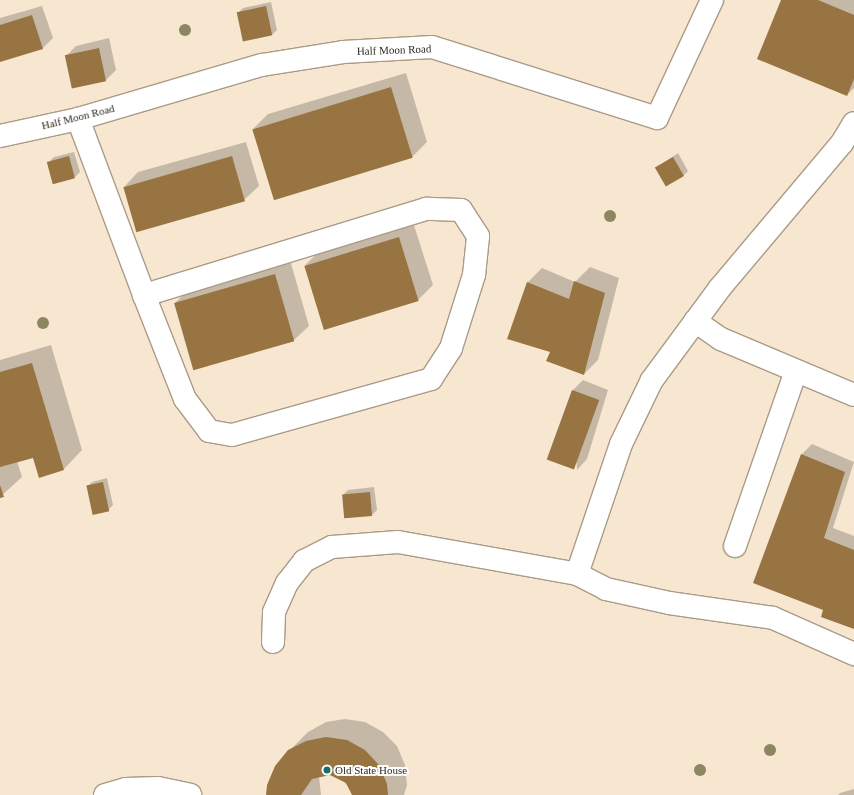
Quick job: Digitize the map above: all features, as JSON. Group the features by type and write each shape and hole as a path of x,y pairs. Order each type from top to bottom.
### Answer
{"street":[{"name":"Half Moon Road","path":"0,136 78,119 262,65 343,52 432,47 657,118 712,0"},
{"path":"78,119 144,294 185,399 209,431 232,435 431,379 451,348 474,275 478,236 461,210 426,209 144,294"},
{"path":"577,574 621,444 652,380 695,321 842,143 854,123"},
{"path":"695,321 720,339 854,395"},
{"path":"735,546 796,371"},
{"path":"273,642 274,612 287,583 304,561 332,547 398,542 577,574 606,589 669,603 773,618 854,654"},
{"path":"106,795 126,789 158,788 190,795"}],"building":[{"path":"781,0 818,0 854,15 854,79 847,96 757,59"},
{"path":"266,6 272,35 243,42 237,12"},
{"path":"32,15 43,49 0,62 0,25"},
{"path":"99,48 106,81 72,89 65,55"},
{"path":"391,87 413,158 274,200 252,129"},
{"path":"69,156 75,178 53,184 47,162"},
{"path":"232,156 245,201 136,232 123,187"},
{"path":"673,157 684,176 666,187 655,168"},
{"path":"399,237 419,301 324,330 304,266"},
{"path":"275,274 294,341 193,370 174,303"},
{"path":"574,281 605,293 584,375 546,361 550,352 507,339 527,282 569,299"},
{"path":"32,363 64,470 39,478 33,458 0,467 0,372"},
{"path":"572,390 599,400 574,469 547,460"},
{"path":"801,454 845,472 824,538 854,550 854,629 821,617 823,610 753,583"},
{"path":"103,482 109,511 93,515 86,486"},
{"path":"0,485 4,497 0,498"},
{"path":"370,492 372,516 344,518 342,494"},
{"name":"Old State House","path":"326,737 347,740 365,750 379,765 387,784 388,795 352,795 346,783 330,775 312,779 301,795 266,795 267,785 275,766 288,750 306,741"}],"place":[{"name":"Old State House","path":"327,770"}]}
